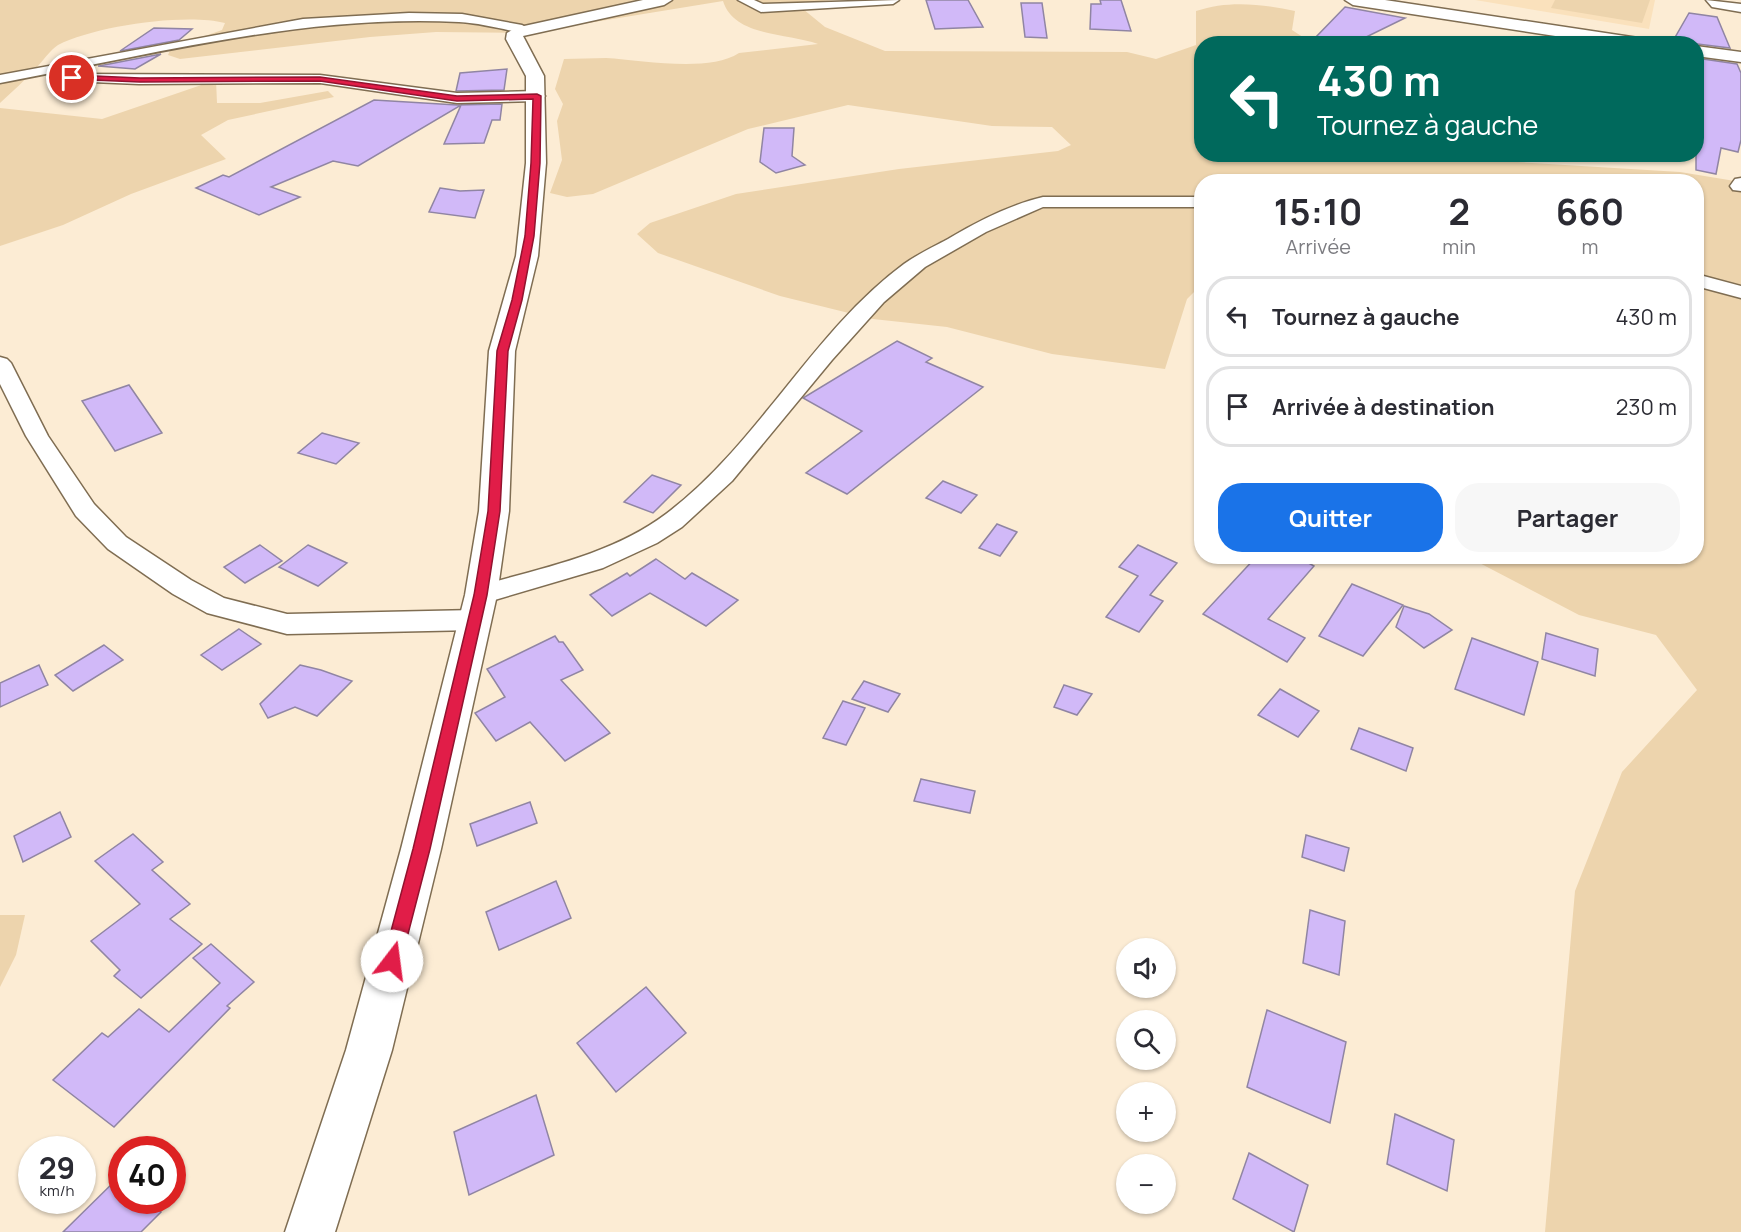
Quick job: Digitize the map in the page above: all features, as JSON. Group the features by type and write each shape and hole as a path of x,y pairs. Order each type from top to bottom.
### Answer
{"street":[{"path":"310,1232 369,1050 421,849 478,608 494,511 502,351 517,300 529,236 536,163 535,76 514,39 515,33 522,29 664,0"},
{"path":"744,0 761,8 893,0"},
{"path":"1353,0 1592,36"},
{"path":"1714,2 1741,8"},
{"path":"0,79 27,76 303,23 409,17 462,18 522,29"},
{"path":"1704,52 1741,57"},
{"path":"27,76 140,80 320,79 457,98 537,96"},
{"path":"0,363 37,436 85,510 117,543 190,592 216,606 287,624 478,608 648,538 695,504 749,446 833,344 906,271 985,225 1020,208 1043,202 1194,202"},
{"path":"1704,282 1741,292"}],"shaded area":[{"path":"0,0 831,0 822,1 803,9 825,27 885,51 1127,52 1156,59 1194,46 1194,162 1516,162 1692,174 1194,174 1194,292 1187,299 1165,369 1052,354 947,327 873,319 780,296 658,253 637,234 650,223 736,194 899,169 1058,151 1071,145 1052,127 992,126 848,105 748,129 593,194 567,197 550,193 562,160 557,121 563,104 555,89 564,59 606,58 674,64 710,63 739,53 818,44 750,28 729,13 723,1 527,33 436,32 370,37 180,59 168,55 171,48 222,30 225,23 187,20 140,23 94,32 58,45 0,103"},
{"path":"1475,0 1655,0 1649,29"},
{"path":"1555,0 1650,0 1642,23 1551,8"},
{"path":"1233,4 1270,6 1295,11 1292,30 1301,36 1196,36 1196,11"},
{"path":"216,80 217,103 260,103 328,91 334,97 228,120 201,135 226,159 131,194 63,225 0,246 0,108 102,119"},
{"path":"1704,176 1741,182 1741,1232 1545,1232 1575,891 1622,772 1697,690 1656,635 1579,615 1481,564 1704,564"},
{"path":"0,915 25,915 16,955 0,987"}],"building":[{"path":"926,0 968,0 983,27 935,29"},
{"path":"1100,0 1121,0 1131,31 1090,29 1091,4 1101,4"},
{"path":"1021,3 1042,3 1047,38 1025,37"},
{"path":"1345,7 1405,18 1368,36 1317,36"},
{"path":"1689,13 1717,17 1730,48 1704,45 1704,36 1676,36"},
{"path":"154,28 192,29 179,40 120,51"},
{"path":"161,54 135,69 98,66 99,66"},
{"path":"1704,59 1737,64 1741,73 1741,140 1738,152 1721,148 1716,174 1696,170 1696,162 1704,162"},
{"path":"507,69 504,90 456,91 460,73"},
{"path":"374,100 457,105 502,104 500,120 492,120 484,143 444,144 461,105 358,166 333,161 271,187 300,197 259,215 196,188 223,175 229,177"},
{"path":"764,128 794,128 792,156 805,165 776,173 760,162"},
{"path":"440,188 460,191 484,190 475,218 429,212"},
{"path":"897,341 932,358 926,362 983,387 847,494 806,473 862,431 803,398"},
{"path":"129,385 162,433 115,451 82,401"},
{"path":"322,433 359,443 336,464 298,453"},
{"path":"652,475 681,485 653,513 624,502"},
{"path":"943,481 977,495 961,513 926,498"},
{"path":"997,524 1017,532 1000,556 979,548"},
{"path":"260,545 282,561 245,583 224,567"},
{"path":"308,545 347,563 318,586 279,567"},
{"path":"1138,545 1177,563 1150,595 1163,601 1139,632 1106,617 1138,576 1119,567"},
{"path":"656,559 685,579 692,573 738,600 706,626 650,593 612,616 590,595 627,573 630,576"},
{"path":"1250,564 1310,564 1314,566 1268,619 1305,638 1287,662 1203,614"},
{"path":"1352,584 1403,605 1363,656 1319,636"},
{"path":"1404,606 1429,614 1452,630 1424,648 1396,627"},
{"path":"239,629 261,644 222,670 201,655"},
{"path":"1546,633 1598,649 1595,676 1542,659"},
{"path":"555,636 559,642 563,642 583,670 561,680 610,733 565,761 530,722 496,741 475,713 505,697 487,669"},
{"path":"1472,638 1538,662 1524,715 1455,689"},
{"path":"104,645 123,660 73,691 55,675"},
{"path":"39,665 48,685 0,707 0,683"},
{"path":"300,665 352,681 317,716 295,707 268,718 260,704"},
{"path":"864,681 900,694 888,712 852,699"},
{"path":"1064,685 1092,694 1077,715 1054,707"},
{"path":"1280,689 1319,711 1298,737 1258,715"},
{"path":"843,701 865,708 846,745 823,738"},
{"path":"1359,728 1413,748 1406,771 1351,749"},
{"path":"921,779 975,791 970,813 914,801"},
{"path":"530,802 537,823 477,846 470,824"},
{"path":"60,812 71,837 23,862 14,836"},
{"path":"133,834 163,862 152,870 190,904 170,919 202,944 141,998 114,976 120,970 91,941 140,904 95,861"},
{"path":"1306,835 1349,848 1344,871 1302,857"},
{"path":"556,881 571,918 499,950 486,912"},
{"path":"1310,910 1345,921 1339,975 1303,963"},
{"path":"211,944 254,982 227,1006 230,1008 114,1127 53,1080 102,1033 108,1037 139,1009 169,1032 220,983 193,958"},
{"path":"646,987 686,1033 616,1092 577,1043"},
{"path":"1267,1010 1346,1042 1330,1123 1247,1087"},
{"path":"536,1095 554,1155 469,1195 454,1132"},
{"path":"1395,1114 1454,1140 1447,1191 1387,1164"},
{"path":"1249,1153 1308,1185 1294,1232 1233,1199"},
{"path":"108,1188 108,1214 159,1214 141,1232 63,1232 81,1214 96,1214 96,1200"}],"route":[{"path":"72,78 320,79 418,95 457,98 537,96 536,163 527,256 502,351 494,511 481,595 392,961"}]}
